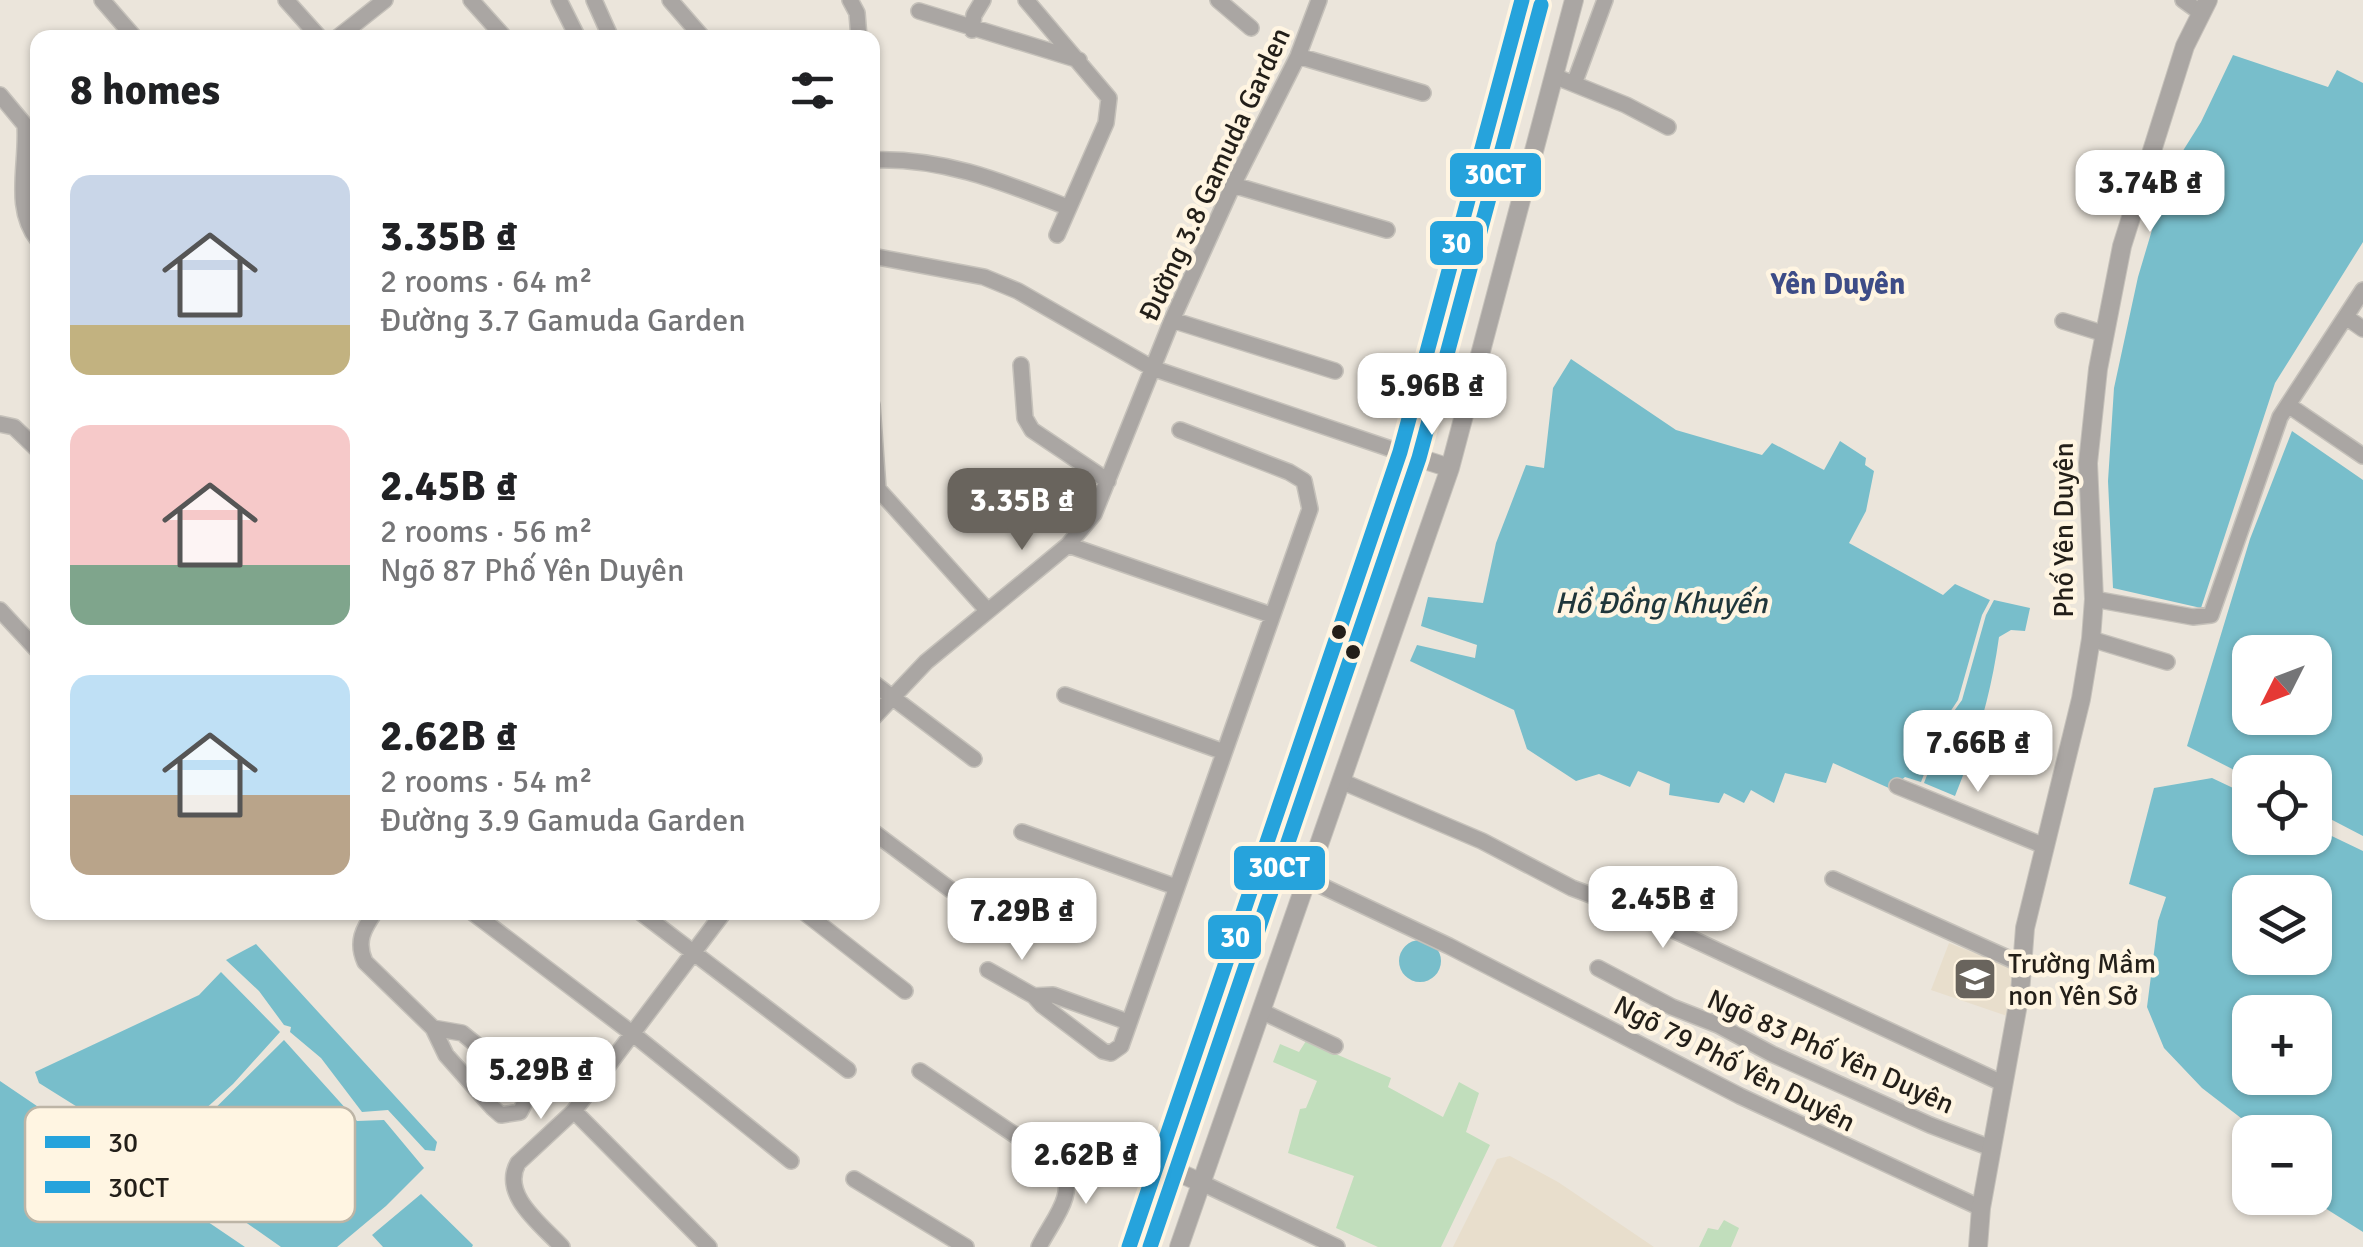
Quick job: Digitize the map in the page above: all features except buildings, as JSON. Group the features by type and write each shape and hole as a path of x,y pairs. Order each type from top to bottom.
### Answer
{"street":[{"path":"102,0 129,30"},
{"path":"286,0 313,30"},
{"path":"347,30 384,0"},
{"path":"471,0 498,30"},
{"path":"560,0 574,30"},
{"path":"670,0 696,30"},
{"path":"850,0 857,12 858,30"},
{"path":"972,30 982,0"},
{"path":"1026,0 1110,98 1106,124 1057,236"},
{"path":"1218,0 1251,28"},
{"name":"Đường 3.8 Gamuda Garden","path":"880,710 987,610 1068,544 1094,514 1172,320 1233,185 1298,56 1319,0"},
{"path":"1128,1247 1400,452 1522,0"},
{"path":"1179,1247 1450,468 1574,0"},
{"path":"1574,84 1605,0"},
{"path":"2182,0 2205,6"},
{"path":"570,20 595,3 608,30"},
{"name":"Phố Yên Duyên","path":"1978,1247 1981,1208 2020,993 2025,928 2069,748 2090,639 2094,600 2088,463 2105,334 2122,246 2185,46 2205,6"},
{"path":"919,12 1079,60"},
{"path":"1298,56 1423,93"},
{"path":"1554,76 1626,104 1668,127"},
{"path":"0,96 25,126 23,211 30,230"},
{"path":"880,160 907,160 980,173 1067,207"},
{"path":"1233,185 1387,230"},
{"path":"880,257 1001,284 1152,368 1450,468"},
{"path":"2094,600 2193,616 2211,615 2280,417 2363,290"},
{"path":"2346,317 2363,329"},
{"path":"1172,320 1335,370"},
{"path":"2063,321 2105,334"},
{"path":"1021,365 1025,418 1032,430 1108,481"},
{"path":"2288,405 2363,456"},
{"path":"0,424 14,427 30,442"},
{"path":"988,970 1034,996 1108,1053 1120,1046 1310,509 1304,481 1180,430"},
{"path":"880,493 987,610"},
{"path":"1068,544 1271,615"},
{"path":"0,610 30,642"},
{"path":"2090,639 2167,662"},
{"path":"880,681 891,696"},
{"path":"880,688 974,759"},
{"path":"1065,695 1224,752"},
{"path":"1341,781 1482,840 1572,888 1628,909 2002,1083"},
{"path":"1897,786 2042,846"},
{"path":"1022,832 1176,887"},
{"path":"880,838 951,890"},
{"path":"1834,878 2021,964"},
{"name":"Ngõ 79 Phố Yên Duyên","path":"1307,879 1448,946 1740,1096 1981,1208"},
{"path":"371,920 361,935 359,949 365,962 433,1028 446,1055 501,1115 520,1112 528,1096 526,1085 462,1033 433,1028"},
{"path":"483,920 791,1161"},
{"path":"651,920 848,1070"},
{"path":"562,1247 516,1196 512,1173 574,1111 718,920"},
{"path":"814,920 905,990"},
{"name":"Ngõ 83 Phố Yên Duyên","path":"1598,968 1772,1054 1991,1148"},
{"path":"1034,996 1053,995 1128,1022"},
{"path":"1262,1011 1336,1046"},
{"path":"920,1071 1061,1166 1068,1178 1068,1191 1039,1247"},
{"path":"574,1111 709,1247"},
{"path":"1157,1163 1337,1247"},
{"path":"854,1179 966,1247"}],"shaded area":[{"name":"Trường Mầm non Yên Sở","path":"1949,943 2014,968 2010,1017 1931,990"},
{"path":"1510,1156 1558,1182 1654,1247 1453,1247 1497,1159"}],"green space":[{"path":"1306,1041 1391,1078 1388,1087 1443,1117 1459,1082 1479,1093 1466,1132 1490,1145 1441,1247 1378,1247 1336,1228 1354,1176 1288,1153 1300,1109 1306,1108 1317,1081 1273,1062 1280,1044 1299,1052"},
{"path":"1724,1220 1739,1228 1731,1247 1699,1247 1708,1228 1718,1230"}],"water":[{"path":"2233,55 2328,87 2337,70 2363,83 2363,242 2275,383 2201,608 2113,588 2108,481 2114,388 2138,277 2169,173 2201,122"},
{"name":"Hồ Đồng Khuyến","path":"1571,359 1676,430 1762,455 1772,443 1824,470 1840,441 1866,458 1865,465 1874,471 1866,511 1849,543 1943,595 1955,584 1990,600 1982,615 1958,700 1946,718 1921,782 1905,777 1891,789 1833,763 1826,783 1785,773 1774,803 1751,790 1744,803 1724,793 1719,803 1669,795 1670,784 1638,771 1630,787 1599,774 1576,781 1527,749 1514,710 1410,661 1417,645 1475,658 1477,645 1421,626 1428,597 1483,603 1496,543 1526,465 1544,468 1553,388"},
{"path":"2292,431 2363,480 2363,836 2332,820 2332,755 2232,755 2232,769 2187,746 2250,539"},
{"path":"1994,600 2030,608 2025,631 2011,630 1999,637 1982,718 1955,796 1924,783 1949,718 1962,700 1986,615"},
{"path":"2212,778 2232,787 2232,855 2332,855 2332,836 2363,851 2363,1232 2332,1212 2332,1115 2237,1115 2202,1088 2164,1048 2147,1007 2158,921 2166,897 2129,884 2154,788"},
{"path":"1420,940 1435,946 1441,961 1435,976 1420,982 1405,976 1399,961 1405,946"},
{"path":"256,944 437,1142 435,1151 425,1150 388,1110 362,1112 321,1058 290,1032 291,1027 284,1025 259,991 226,960"},
{"path":"221,972 280,1032 207,1107 77,1107 39,1083 35,1072 199,995"},
{"path":"284,1040 344,1107 216,1107"},
{"path":"0,1081 38,1107 25,1107 25,1222 208,1222 245,1247 0,1247"},
{"path":"355,1119 384,1120 424,1168 337,1247 281,1247 245,1222 355,1222"},
{"path":"421,1194 472,1247 383,1247 372,1235"}],"transit line":[{"name":"30","path":"1129,1247 1400,452 1522,0"},
{"name":"30CT","path":"1150,1247 1419,458 1541,5"}],"place":[{"name":"Trường Mầm non Yên Sở","path":"1975,979"}],"district":[{"name":"Yên Duyên","path":"1838,284"}]}
